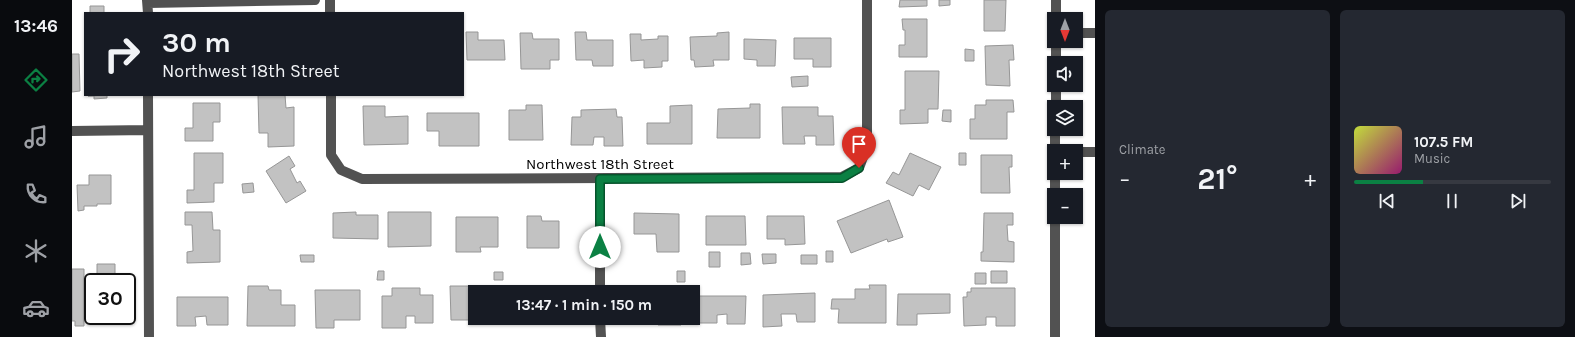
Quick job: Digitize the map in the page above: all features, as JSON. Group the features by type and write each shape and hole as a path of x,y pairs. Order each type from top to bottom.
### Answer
{"street":[{"path":"148,5 315,0"},
{"path":"330,0 330,12"},
{"name":"Northwest 18th Street","path":"331,96 331,155 341,170 362,179 842,178 859,168 867,146 867,0"},
{"path":"1056,0 1056,12"},
{"path":"1083,33 1095,33"},
{"path":"148,96 149,337"},
{"path":"72,131 148,130"},
{"path":"1083,152 1095,152"},
{"path":"600,179 600,285"},
{"path":"1055,224 1055,337"},
{"path":"600,325 600,337"}],"building":[{"path":"900,0 927,0 927,6 899,7"},
{"path":"939,0 950,0 950,5 939,6"},
{"path":"984,0 1006,0 1005,31 984,31"},
{"path":"90,6 104,6 104,12 90,12"},
{"path":"902,19 927,19 927,57 899,57 899,45 905,45 905,30 903,30"},
{"path":"466,32 478,32 478,40 504,40 505,60 467,60"},
{"path":"575,32 586,32 587,40 613,40 613,66 593,66 592,60 576,60"},
{"path":"729,32 729,60 713,60 714,66 695,67 694,60 691,60 690,37 717,36 717,33"},
{"path":"520,33 532,33 533,39 559,39 559,60 550,60 550,69 521,69"},
{"path":"630,34 641,34 641,40 658,39 658,36 668,36 668,61 662,61 662,67 644,68 644,60 631,61"},
{"path":"794,38 831,38 831,67 813,67 813,59 794,59"},
{"path":"744,39 776,40 775,66 757,66 757,60 744,59"},
{"path":"1013,45 1014,60 1009,60 1010,86 986,85 985,46"},
{"path":"965,49 974,50 974,61 965,61"},
{"path":"72,54 79,54 80,91 72,92"},
{"path":"905,71 939,71 938,109 928,109 928,123 900,124 900,110 905,110"},
{"path":"808,76 808,86 792,87 791,77"},
{"path":"94,96 107,96 107,98 94,99"},
{"path":"258,96 285,96 286,108 294,107 294,146 268,147 268,133 259,133"},
{"path":"986,100 1013,100 1014,112 1007,112 1007,139 970,139 970,119 975,119 975,105 986,105"},
{"path":"193,103 220,103 220,122 213,122 213,141 185,141 185,128 193,128"},
{"path":"750,104 760,104 760,138 717,138 718,109 750,108"},
{"path":"526,105 542,105 543,140 509,140 509,110 526,110"},
{"path":"692,105 692,144 647,144 647,123 670,123 670,106"},
{"path":"363,106 385,106 385,117 408,116 408,144 364,145"},
{"path":"782,107 818,107 818,116 833,116 834,145 816,145 816,136 804,136 805,144 783,144"},
{"path":"616,109 617,117 622,117 623,146 604,146 604,137 594,137 593,145 571,145 572,117 581,117 581,110"},
{"path":"943,110 951,110 951,122 942,121"},
{"path":"427,113 479,113 479,146 439,146 439,131 427,131"},
{"path":"194,153 223,153 223,183 214,183 214,202 187,203 187,190 194,190"},
{"path":"910,153 941,167 929,190 919,185 913,196 886,183 893,172 899,175"},
{"path":"959,153 966,153 966,165 959,165"},
{"path":"981,155 1012,155 1012,167 1009,167 1010,193 981,193"},
{"path":"289,156 295,166 290,169 297,183 300,181 306,191 286,203 266,171"},
{"path":"89,175 111,175 111,204 84,206 84,210 78,211 77,185 89,185"},
{"path":"253,183 254,192 243,193 242,184"},
{"path":"889,200 903,237 888,242 887,239 851,253 837,221"},
{"path":"185,212 212,212 213,230 220,230 220,262 187,263 187,252 193,251 192,225 185,225"},
{"path":"356,212 356,215 378,215 378,239 333,238 333,213"},
{"path":"388,212 431,212 431,246 388,247"},
{"path":"634,213 679,214 679,252 657,252 656,234 634,234"},
{"path":"984,213 1013,213 1013,225 1007,225 1008,241 1014,242 1014,262 981,261 981,252 983,252"},
{"path":"527,216 541,216 542,221 559,221 559,248 527,248"},
{"path":"706,216 745,216 746,245 706,245"},
{"path":"767,216 804,216 805,244 785,245 785,239 767,239"},
{"path":"456,217 498,217 498,247 480,247 481,252 456,252"},
{"path":"826,251 833,251 833,262 826,262"},
{"path":"709,252 720,252 720,267 709,267"},
{"path":"741,253 750,253 751,264 741,265"},
{"path":"762,254 776,254 776,263 763,264"},
{"path":"300,255 314,255 314,262 301,262"},
{"path":"801,255 817,255 817,264 801,264"},
{"path":"97,264 115,264 115,273 97,273"},
{"path":"72,269 84,269 84,326 75,326 75,321 72,321"},
{"path":"378,271 384,271 384,280 377,280"},
{"path":"677,271 685,271 685,282 677,282"},
{"path":"991,271 1007,271 1007,283 991,283"},
{"path":"494,272 503,272 503,280 494,280"},
{"path":"975,273 986,273 986,284 975,284"},
{"path":"869,285 886,285 886,323 838,323 839,309 831,309 832,299 855,299 855,289 870,289"},
{"path":"248,286 268,286 269,290 281,290 281,305 295,305 295,326 247,326"},
{"path":"450,286 468,286 468,320 451,320"},
{"path":"392,288 420,288 420,295 433,295 433,323 415,323 415,316 406,316 406,328 382,328 382,296 392,296"},
{"path":"971,288 1015,288 1015,326 996,326 996,317 986,317 986,325 964,326 963,297 967,297 967,292 971,292"},
{"path":"315,290 360,290 360,320 334,320 334,328 316,328"},
{"path":"815,293 815,322 797,322 796,314 781,314 782,326 763,327 763,295"},
{"path":"898,294 950,294 950,313 917,314 917,325 897,325"},
{"path":"700,296 746,296 745,324 727,324 727,314 717,315 717,323 700,323"},
{"path":"177,297 228,297 228,325 207,325 206,316 195,317 196,326 177,326"}],"route":[{"path":"600,247 600,179 842,178 859,168"}]}
